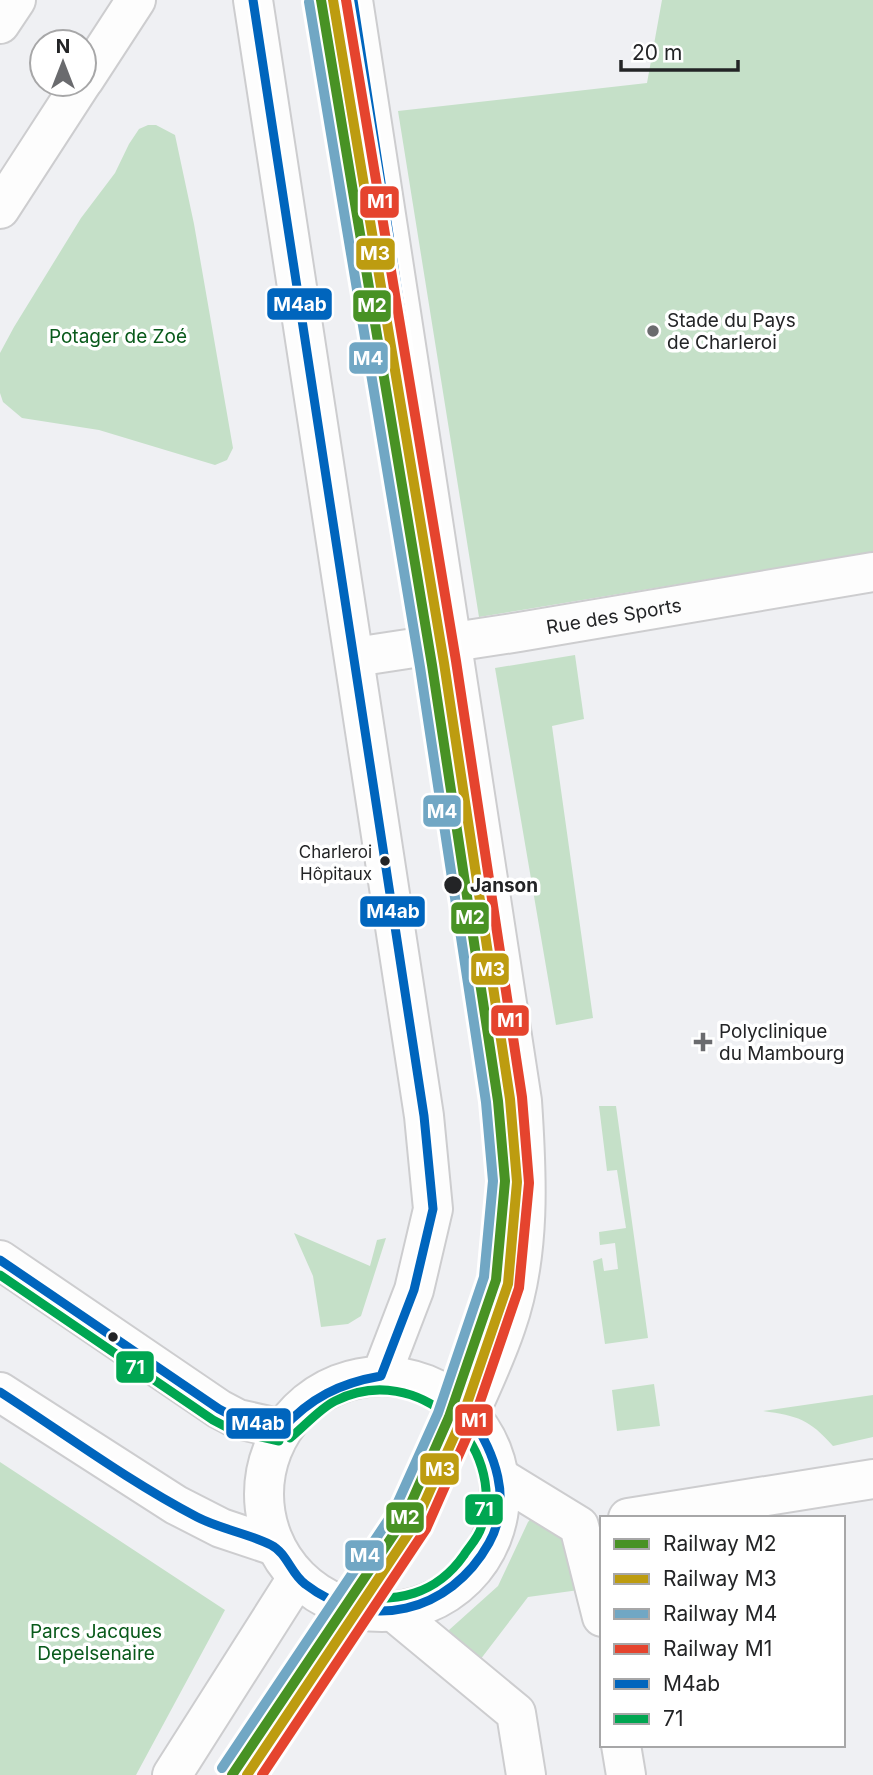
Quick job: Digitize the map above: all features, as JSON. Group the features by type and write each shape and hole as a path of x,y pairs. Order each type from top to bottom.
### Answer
{"main road":[{"path":"0,24 16,0"},
{"path":"98,59 136,0"},
{"path":"253,0 424,1116 433,1209 414,1290 381,1376"},
{"path":"353,0 522,1101 527,1172 517,1284 507,1325 469,1415"},
{"path":"0,209 73,98"},
{"name":"Rue des Sports","path":"355,657 873,572"},
{"path":"0,1260 219,1409 238,1419 282,1429"},
{"path":"381,1376 414,1380 444,1394 469,1415 483,1433 499,1477 499,1509 491,1540 475,1567 452,1589 424,1605 394,1612 349,1608 321,1596 298,1578 275,1546 264,1507 266,1467 282,1429 301,1407 325,1390 352,1380 381,1376"},
{"path":"0,1392 176,1505 221,1528 275,1546"},
{"path":"499,1477 590,1524 600,1601"},
{"path":"641,1516 873,1479"},
{"path":"172,1775 298,1578"},
{"path":"245,1775 349,1608"},
{"path":"394,1612 516,1713 526,1775"},
{"path":"621,1747 626,1775"}],"green space":[{"name":"Stade du Pays de Charleroi","path":"662,0 873,0 873,552 479,617 398,111 647,83"},
{"name":"Potager de Zoé","path":"156,125 175,135 194,224 233,448 227,460 215,465 99,430 22,418 3,402 0,393 0,353 14,327 81,218 115,173 129,144 139,129"},
{"path":"575,655 584,719 552,726 593,1018 556,1025 495,668"},
{"path":"599,1106 616,1106 648,1338 605,1344 593,1261 602,1258 604,1271 618,1269 615,1243 600,1245 599,1232 626,1228 617,1170 607,1171"},
{"path":"294,1233 370,1266 377,1240 386,1238 361,1316 348,1324 321,1327 313,1276"},
{"path":"654,1384 660,1426 617,1431 612,1390"},
{"path":"873,1395 873,1437 833,1446 802,1420 763,1411"},
{"name":"Parcs Jacques Depelsenaire","path":"0,1462 225,1610 136,1775 0,1775"},
{"path":"536,1513 569,1541 579,1590 528,1597 480,1660 452,1641 449,1630 498,1586 528,1522"}],"rail line":[{"name":"M2","path":"232,1775 404,1519 449,1417 496,1280 505,1181 498,1101 432,665 321,0"},
{"name":"M3","path":"247,1775 415,1524 461,1421 508,1284 517,1182 510,1099 444,663 333,0"},
{"name":"M1","path":"262,1775 426,1529 472,1425 519,1288 529,1183 522,1097 456,661 346,0"},
{"name":"M4","path":"222,1768 393,1513 438,1413 484,1277 493,1181 486,1102 420,667 309,2"}],"transit line":[{"name":"M4ab","path":"0,1260 219,1409 238,1419 282,1429 315,1400 352,1383 381,1376 414,1290 433,1209 424,1116 253,0"},
{"name":"M4ab","path":"0,1392 171,1503 206,1521 271,1545 281,1553 305,1584 329,1599 355,1608 381,1611 406,1608 430,1600 453,1586 472,1567 489,1543 496,1527 500,1510 498,1477 486,1445 469,1415 505,1330 519,1275 526,1201 522,1101 353,0"},
{"name":"71","path":"0,1275 213,1420 234,1431 279,1441"},
{"name":"71","path":"290,1438 317,1413 335,1401 366,1391 396,1391 425,1401 449,1417 469,1440 482,1467 486,1497 481,1528 453,1569 428,1587 400,1597 351,1596"},
{"name":"71","path":"259,1775 359,1614"}],"place":[{"name":"Stade du Pays de Charleroi","path":"653,331"},
{"name":"Charleroi Hôpitaux","path":"385,861"},
{"name":"Janson","path":"453,885"},
{"name":"Polyclinique du Mambourg","path":"703,1042"}]}
